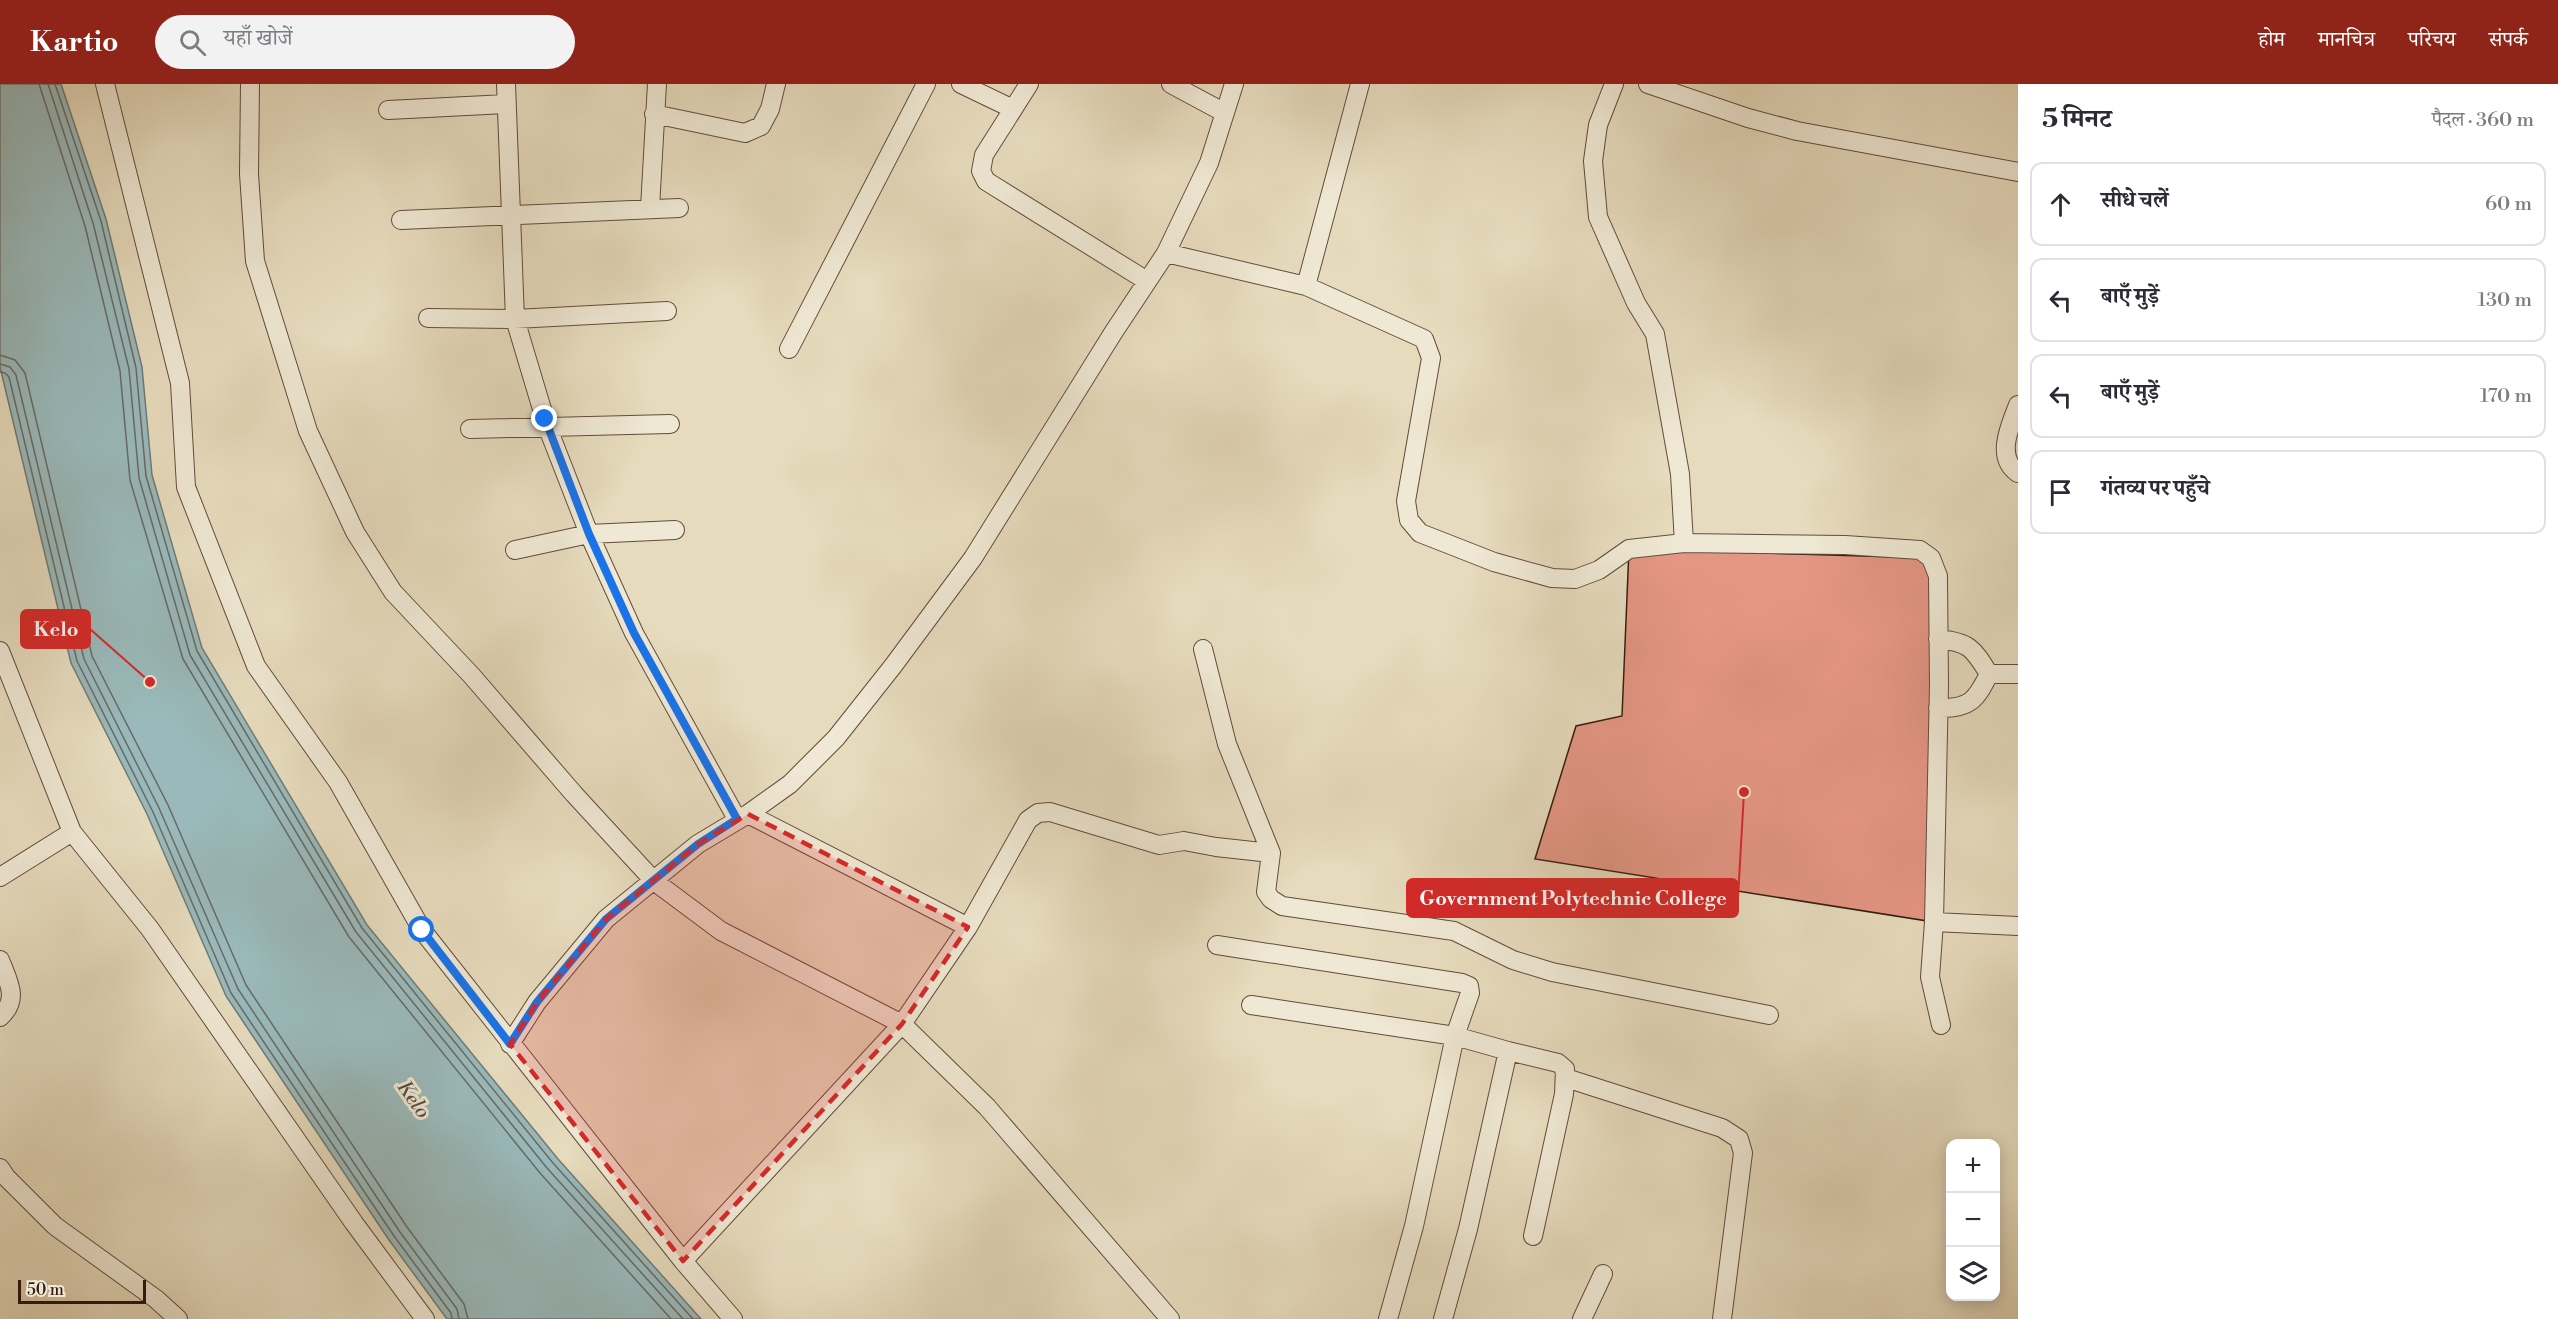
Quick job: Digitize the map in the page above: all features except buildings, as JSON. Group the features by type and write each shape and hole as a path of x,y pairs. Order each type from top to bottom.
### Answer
{"street":[{"path":"105,84 180,383 186,487 256,666 338,782 422,930 683,1261 733,1319"},
{"path":"250,84 249,174 255,261 308,431 355,532 393,592 472,676 574,794 654,881 721,931 902,1024 987,1107 1170,1319"},
{"path":"506,84 515,319 547,426 589,534 634,633 742,816 968,927"},
{"path":"650,208 657,84"},
{"path":"654,114 745,133 761,126 770,109 776,84"},
{"path":"789,349 926,84"},
{"path":"961,84 1013,109"},
{"path":"1029,84 984,155 981,171 986,181 1147,281"},
{"path":"1171,84 1225,113"},
{"path":"510,1044 537,1002 606,919 698,844 790,784 836,738 974,558 1166,253 1209,163 1234,84"},
{"path":"1306,286 1360,84"},
{"path":"1614,84 1598,125 1593,160 1598,217 1636,303 1655,334 1680,474 1684,543"},
{"path":"1648,84 1748,118 1797,131 2018,172"},
{"path":"388,110 506,104"},
{"path":"401,220 679,208"},
{"path":"1166,253 1306,286 1424,339 1431,358 1406,501 1409,520 1420,533 1494,562 1552,578 1575,579 1599,570 1629,549 1684,543 1845,545 1920,550 1932,558 1938,576 1938,708 1934,922 1930,977 1941,1025"},
{"path":"428,318 515,319 668,311"},
{"path":"2018,405 2005,450 2007,461 2018,473"},
{"path":"470,429 670,424"},
{"path":"515,550 589,534 675,530"},
{"path":"1938,639 1962,641 1978,655 1989,674"},
{"path":"1203,648 1227,744 1271,853 1266,892 1271,899 1282,906 1454,931 1513,960 1552,972 1768,1015"},
{"path":"0,651 72,832 150,929 354,1223 425,1319"},
{"path":"1989,674 2018,674"},
{"path":"1938,708 1957,709 1977,698 1989,674"},
{"path":"683,1261 902,1024 968,927 1028,820 1038,813 1050,812 1158,845 1184,841 1271,853"},
{"path":"0,877 72,832"},
{"path":"1934,922 2018,926"},
{"path":"1217,945 1464,983 1469,986 1470,993 1455,1036 1414,1226 1388,1319"},
{"path":"0,960 13,994 8,1010 0,1017"},
{"path":"1251,1005 1455,1036 1558,1063 1565,1069 1566,1078 1533,1236"},
{"path":"1443,1319 1470,1219 1508,1051"},
{"path":"1566,1078 1703,1121 1722,1128 1739,1139 1743,1154 1722,1319"},
{"path":"0,1168 6,1177 56,1226 156,1299 178,1319"},
{"path":"1582,1319 1603,1274"}],"highlighted area":[{"path":"748,814 968,927 902,1024 683,1261 510,1044 537,1002 606,919 698,844"}],"water":[{"path":"0,84 61,84 106,219 142,367 152,475 202,648 367,925 558,1159 701,1319 447,1319 389,1240 226,996 147,814 71,663 0,367"}],"place":[{"name":"Kelo","path":"150,682"},
{"name":"Government Polytechnic College","path":"1744,792"}],"route":[{"path":"422,930 510,1044 537,1002 606,919 698,844 737,819 634,633 589,534 545,419"}]}
